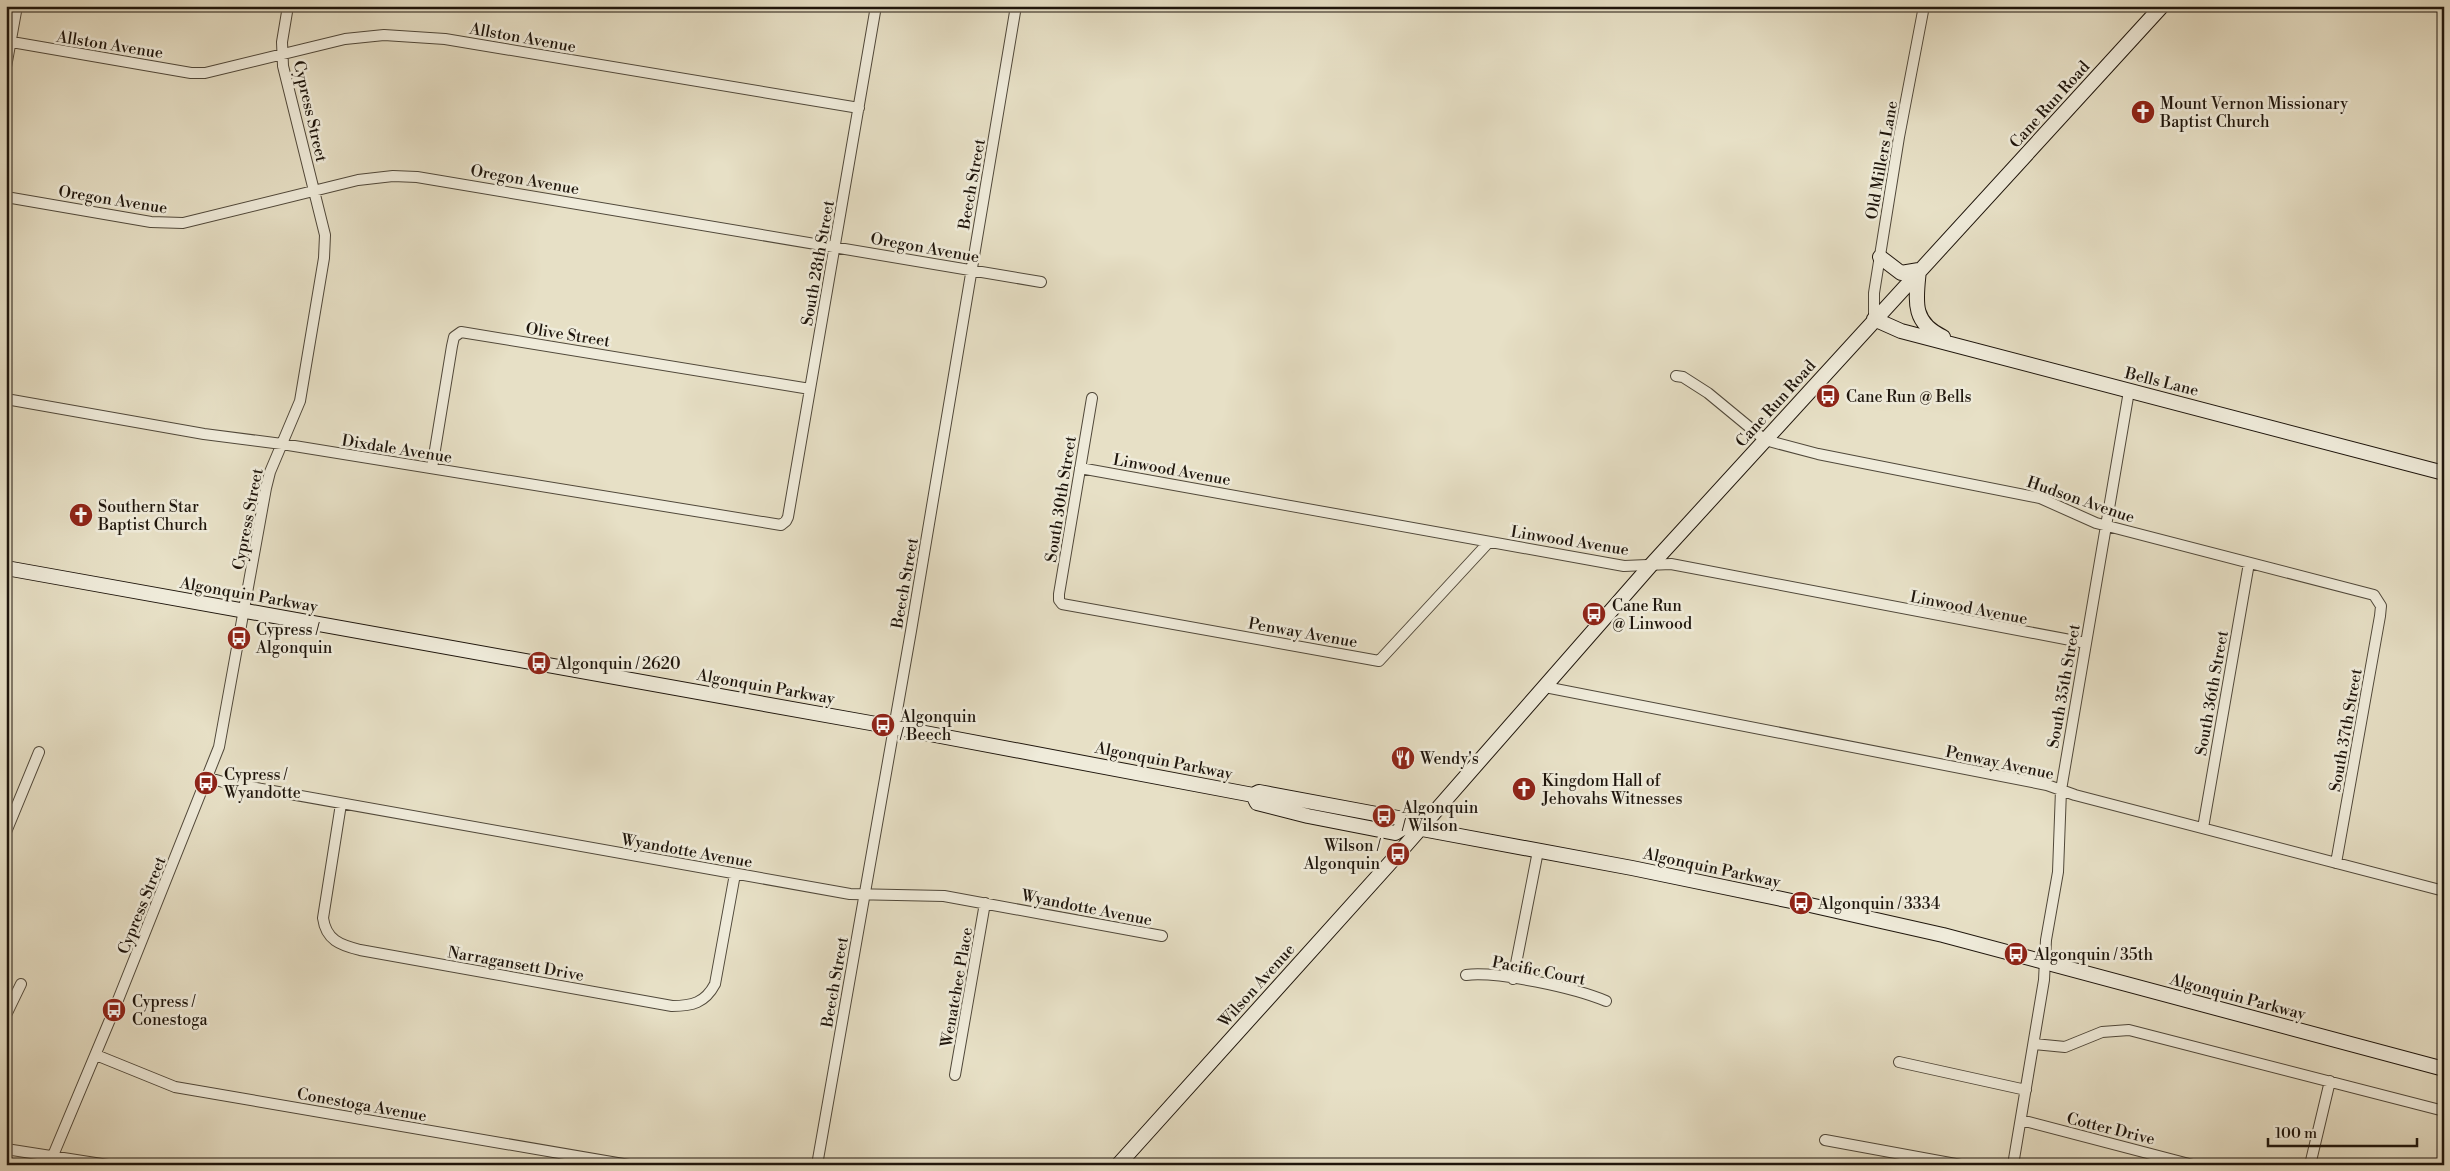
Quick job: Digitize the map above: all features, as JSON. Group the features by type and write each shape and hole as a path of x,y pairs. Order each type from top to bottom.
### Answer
{"main road":[{"name":"Cane Run Road","path":"1413,828 1545,686 1874,319 2162,6"},
{"path":"1880,257 1901,273 1919,270 1916,304 1920,319 1931,332 1968,348"},
{"name":"Bells Lane","path":"1874,319 1892,328 2444,473"},
{"name":"Algonquin Parkway","path":"6,568 894,727 1253,795 1259,792 1398,818 1413,828 1801,903 1943,935 2444,1069"},
{"name":"Wilson Avenue","path":"1118,1165 1413,828"}],"street":[{"path":"6,67 17,6"},
{"name":"Cypress Street","path":"51,1161 209,778 222,737 266,488 270,472 300,401 324,258 325,235 283,66 288,6"},
{"name":"South 28th Street","path":"783,524 788,517 876,6"},
{"name":"Beech Street","path":"817,1165 894,727 1016,6"},
{"name":"Old Millers Lane","path":"1874,319 1874,293 1924,6"},
{"name":"Allston Avenue","path":"9,42 191,73 217,70 364,37 420,36 858,108"},
{"name":"Oregon Avenue","path":"6,197 170,224 197,220 374,177 417,177 1041,282"},
{"name":"Olive Street","path":"432,468 452,346 454,337 461,332 810,389"},
{"path":"1676,376 1683,377 1708,394 1765,440"},
{"name":"South 35th Street","path":"2013,1165 2044,980 2050,907 2060,851 2061,790 2129,391"},
{"name":"South 30th Street","path":"1062,604 1059,600 1059,594 1092,398"},
{"name":"Dixdale Avenue","path":"6,399 204,434 282,444 432,468 777,526 783,524"},
{"name":"Hudson Avenue","path":"1765,440 1818,454 2040,498 2096,523 2374,596 2380,603"},
{"name":"Linwood Avenue","path":"1080,468 1624,566 1670,564 2086,643"},
{"name":"Penway Avenue","path":"1062,604 1379,661 1489,542"},
{"name":"South 36th Street","path":"2203,828 2249,562"},
{"name":"South 37th Street","path":"2336,863 2380,616 2380,603"},
{"name":"Penway Avenue","path":"1545,686 2046,784 2061,790 2444,891"},
{"path":"6,832 39,752"},
{"name":"Wyandotte Avenue","path":"209,778 341,804 850,894 937,896 1162,936"},
{"name":"Narragansett Drive","path":"341,804 323,918 326,931 338,944 360,950 662,1004 688,1006 705,998 711,991 719,965 735,874"},
{"path":"1513,979 1538,851"},
{"name":"Wenatchee Place","path":"956,1075 985,904"},
{"name":"Pacific Court","path":"1466,976 1492,975 1580,992 1606,1001"},
{"path":"6,1015 21,984"},
{"path":"2034,1044 2065,1047 2102,1032 2129,1030 2444,1111"},
{"name":"Conestoga Avenue","path":"96,1055 175,1087 629,1165"},
{"path":"1899,1062 2026,1090"},
{"path":"2310,1165 2330,1081"},
{"name":"Cotter Drive","path":"2020,1120 2194,1165"},
{"path":"1825,1140 1961,1165"},
{"path":"6,1149 51,1161 108,1165"}],"place":[{"name":"Mount Vernon Missionary Baptist Church","path":"2143,112"},
{"name":"Cane Run @ Bells","path":"1828,396"},
{"name":"Southern Star Baptist Church","path":"81,515"},
{"name":"Cane Run @ Linwood","path":"1594,614"},
{"name":"Cypress / Algonquin","path":"239,638"},
{"name":"Algonquin / 2620","path":"539,663"},
{"name":"Algonquin / Beech","path":"883,725"},
{"name":"Wendy's","path":"1403,758"},
{"name":"Cypress / Wyandotte","path":"206,783"},
{"name":"Kingdom Hall of Jehovahs Witnesses","path":"1524,789"},
{"name":"Algonquin / Wilson","path":"1384,816"},
{"name":"Wilson / Algonquin","path":"1398,854"},
{"name":"Algonquin / 3334","path":"1801,903"},
{"name":"Algonquin / 35th","path":"2016,954"},
{"name":"Cypress / Conestoga","path":"114,1010"}]}
